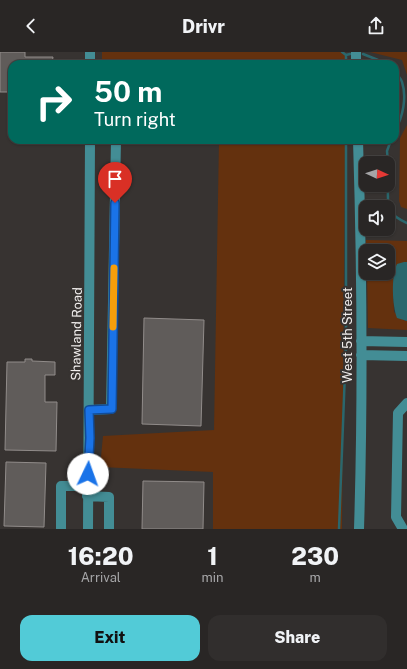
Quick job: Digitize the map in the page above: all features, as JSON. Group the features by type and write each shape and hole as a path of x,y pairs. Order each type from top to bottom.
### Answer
{"street":[{"name":"Shawland Road","path":"88,529 87,491 90,438 90,144"},
{"path":"89,410 112,409 116,144"},
{"name":"West 5th Street","path":"358,144 361,341 361,472 359,529"},
{"path":"361,341 407,342"},
{"path":"361,355 407,356"},
{"path":"403,529 396,517 402,451 398,413 407,403"},
{"path":"61,529 61,486 109,497 108,529"}],"shaded area":[{"path":"102,52 345,52 345,60 102,60"},
{"path":"370,52 407,52 407,75 402,60"},
{"path":"407,125 407,209 401,207 399,201 400,138"},
{"path":"219,144 345,144 342,529 213,529 213,472 100,467 103,436 214,430"},
{"path":"366,240 407,241 407,262 404,262 395,269 395,244 366,244"},
{"path":"367,280 393,280 394,312 407,321 407,330 368,328"}],"water":[{"path":"407,262 407,321 397,318 395,312 393,283 393,280 395,280 395,269 397,264"}],"building":[{"path":"0,52 25,52 25,57 53,57 53,60 8,60 8,92 0,92"},
{"path":"144,318 204,320 201,426 142,424"},
{"path":"25,359 32,359 32,361 55,362 55,375 45,375 45,402 57,402 56,451 5,450 7,362 25,362"},
{"path":"6,462 46,463 44,527 4,526"},
{"path":"143,481 204,482 203,529 142,529"}],"waterway":[{"path":"342,52 346,55 350,54"},
{"path":"363,54 378,60"},
{"path":"346,55 346,60"},
{"path":"399,78 404,94 402,113 399,122"},
{"path":"339,529 346,345 346,144"},
{"path":"387,156 387,151 390,144"},
{"path":"388,192 388,204 391,212 407,223"}],"slow traffic":[{"path":"113,327 114,268"}],"route":[{"path":"88,474 90,438 89,410 112,409 115,203"}]}
